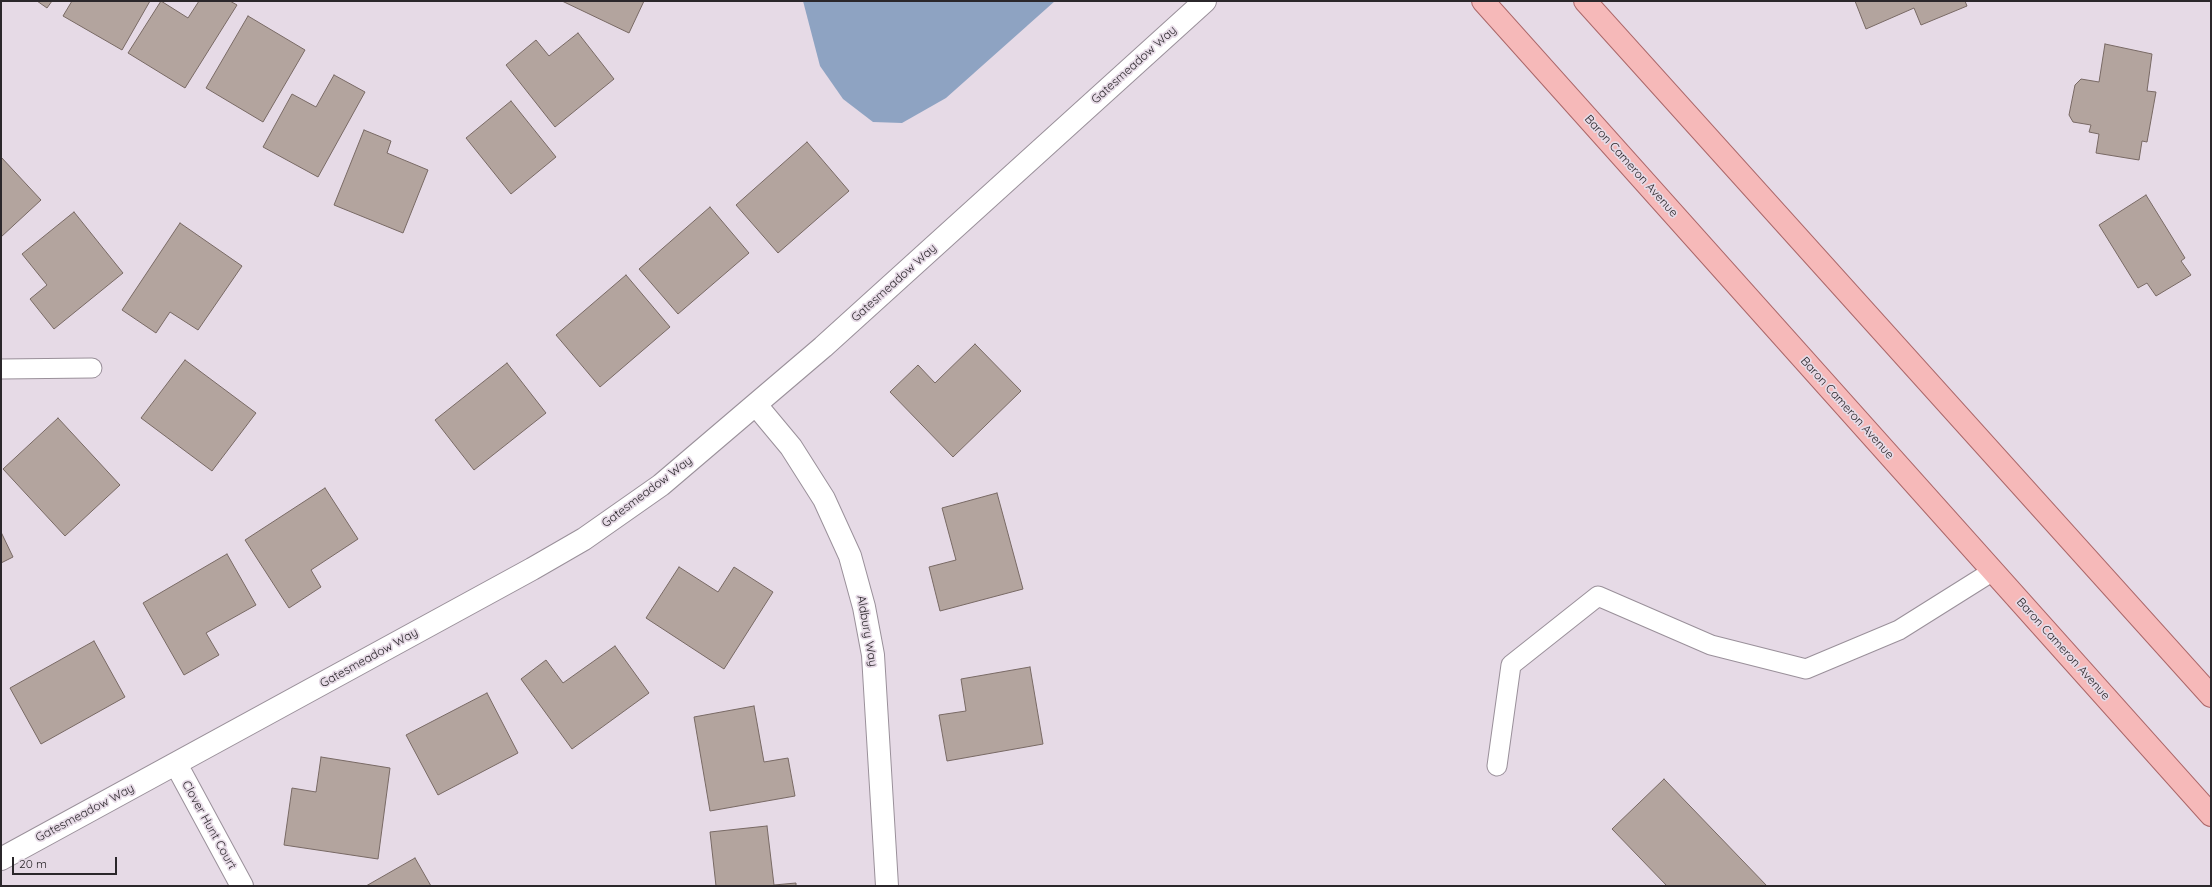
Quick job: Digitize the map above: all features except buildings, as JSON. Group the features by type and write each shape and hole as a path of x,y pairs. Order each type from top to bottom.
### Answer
{"main road":[{"name":"Baron Cameron Avenue","path":"1483,1 2211,815"},
{"path":"1585,1 2211,696"}],"street":[{"name":"Gatesmeadow Way","path":"1,859 584,539 661,485 756,405 1205,1"},
{"name":"Aldbury Way","path":"756,405 792,447 824,499 850,556 864,607 873,655 887,886"},
{"name":"Clover Hunt Court","path":"176,764 242,886"}],"lane":[{"path":"1,370 92,368"},
{"path":"1497,766 1511,665 1598,596 1711,645 1806,669 1899,630 1993,571"}],"water":[{"path":"803,1 1055,1 946,98 902,123 873,122 843,99 820,66"}]}
